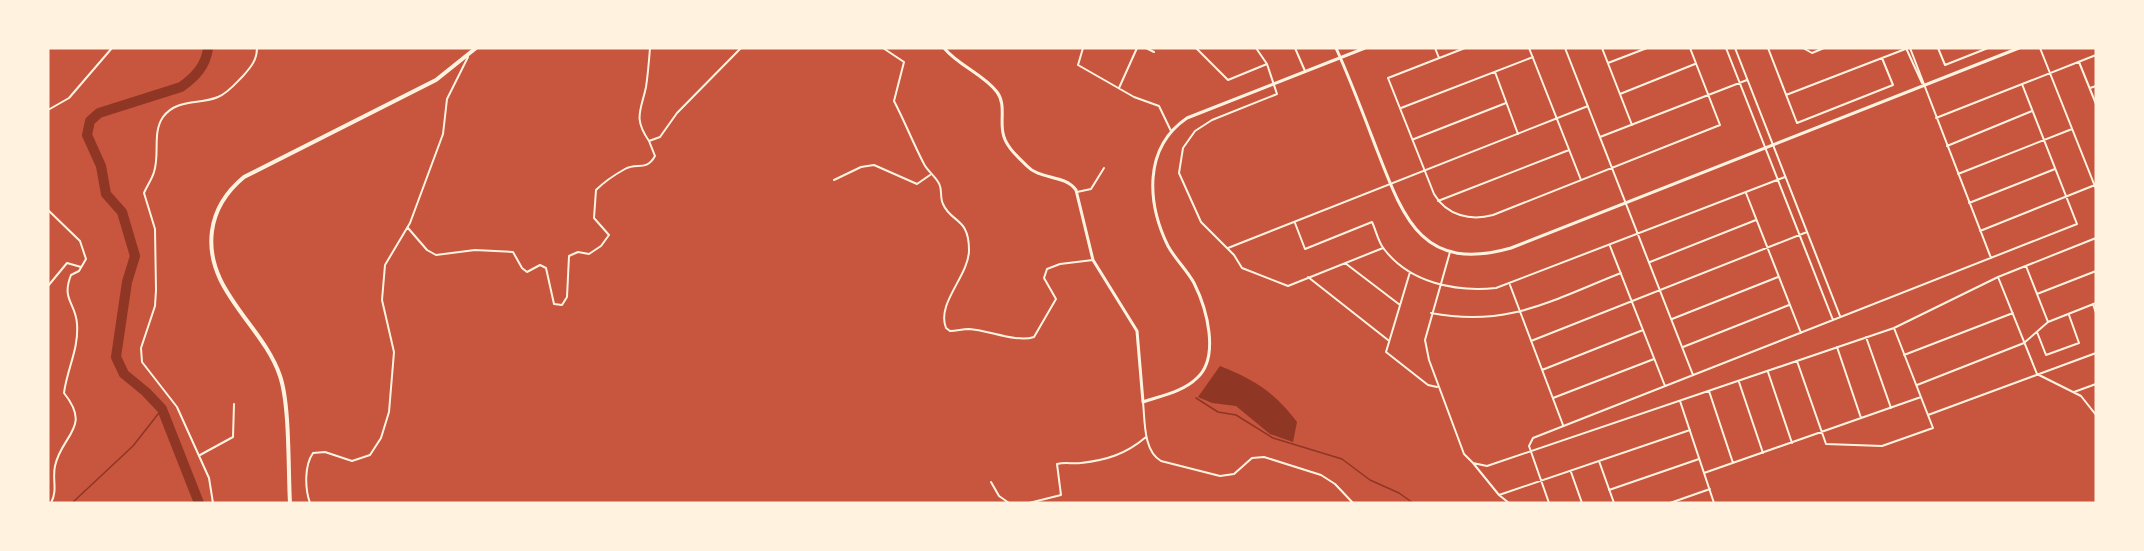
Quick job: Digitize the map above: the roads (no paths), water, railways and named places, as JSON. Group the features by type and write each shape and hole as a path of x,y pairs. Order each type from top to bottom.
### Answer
{"main road":[{"path":"290,503 282,381 268,350 218,276 211,248 215,216 223,200 244,177 436,80 468,57 476,48"}],"street":[{"path":"48,110 65,103 92,69 110,55 112,48"},
{"path":"213,503 209,478 177,407 142,362 141,348 155,306 156,290 155,229 144,193 154,173 157,130 162,118 170,110 186,102 216,98 229,91 252,66 257,57 257,48"},
{"path":"408,228 427,250 436,255 475,250 513,252 522,268 527,272 540,265 546,268 554,304 562,305 567,297 569,256 578,252 588,254 601,246 609,235 594,218 596,190 628,168 643,168 650,164 655,156 639,119 640,104 646,86 650,48"},
{"path":"649,141 660,137 676,113 741,48"},
{"path":"883,48 904,62 894,101 930,175 939,183 945,208 958,218 968,236 969,252 965,268 944,313 944,322 950,331 969,329 1005,334 1019,339 1034,336 1056,298 1044,278 1047,269 1060,264 1093,260"},
{"path":"944,48 956,61 998,92 1002,105 1004,138 1027,166 1036,172 1069,183 1077,192 1093,260 1137,331 1147,437 1156,459 1173,466 1228,475 1239,471 1252,458 1264,457 1321,475 1335,484 1353,503"},
{"path":"1083,48 1078,65 1119,88 1159,106 1171,131"},
{"path":"1119,88 1137,48"},
{"path":"1146,48 1154,51"},
{"path":"1196,48 1228,80 1267,64"},
{"path":"1256,48 1267,64 1277,92 1273,98 1203,124 1188,139 1180,157 1181,181 1195,213 1206,228 1228,248 1242,268 1288,286 1383,248"},
{"path":"1295,48 1305,71"},
{"path":"1336,48 1405,218 1431,242 1450,252 1476,256 1497,252 1626,203 2019,48"},
{"path":"1143,402 1173,392 1194,381 1204,370 1209,357 1200,296 1164,236 1153,186 1154,162 1171,131 1187,118 1365,48"},
{"path":"1435,48 1439,58"},
{"path":"1465,48 1388,78 1438,201 1456,214 1472,219 1482,218 1720,124 1690,48"},
{"path":"1529,48 1581,180"},
{"path":"1565,48 1693,375"},
{"path":"1602,48 1632,124"},
{"path":"1608,63 1647,48"},
{"path":"1726,48 1833,320"},
{"path":"1735,48 1841,317"},
{"path":"1768,48 1797,123 1893,85 1882,58"},
{"path":"1803,48 1812,53 1824,48"},
{"path":"1786,95 1908,48 1991,258"},
{"path":"1938,48 1945,65 1988,48"},
{"path":"1980,231 2096,186 2040,48"},
{"path":"1936,118 2096,55"},
{"path":"310,503 306,486 309,461 313,453 325,452 346,460 363,458 374,451 386,426 394,352 382,300 383,273 387,261 408,228 443,134 447,99 468,57"},
{"path":"1400,109 1533,57"},
{"path":"2079,61 2096,104"},
{"path":"1620,94 1696,64"},
{"path":"1495,72 1518,134"},
{"path":"1600,136 1748,80"},
{"path":"1550,503 1529,446 1533,438 2077,224 2022,84"},
{"path":"2090,88 2096,86"},
{"path":"1412,139 1506,103"},
{"path":"1228,248 1588,106"},
{"path":"1947,146 2032,111"},
{"path":"1958,174 2072,129"},
{"path":"1438,201 1569,150"},
{"path":"834,180 868,165 880,166 917,184 930,175"},
{"path":"1077,192 1091,189 1104,168"},
{"path":"1969,203 2055,169"},
{"path":"1295,223 1305,249 1372,222 1383,248 1410,272 1440,285 1472,290 1510,285 1785,177"},
{"path":"48,183 48,199"},
{"path":"1746,193 1801,333"},
{"path":"48,210 80,241 86,259 81,267 71,275 66,289 78,324 75,359 64,393 75,406 75,430 59,453 55,467 56,489 51,503"},
{"path":"1650,262 1757,220"},
{"path":"1532,341 1807,232"},
{"path":"1473,464 1487,466 1532,452 1894,328 1998,277 2096,238"},
{"path":"1610,245 1665,386"},
{"path":"1450,252 1431,313 1425,340 1426,351 1464,454 1499,495 1509,503"},
{"path":"48,286 67,262 81,267"},
{"path":"1345,263 1401,305"},
{"path":"2026,265 2048,322"},
{"path":"2037,294 2096,271"},
{"path":"1410,272 1386,352 1428,385 1439,388"},
{"path":"1431,313 1471,319 1520,312 1621,273"},
{"path":"1308,277 1389,341"},
{"path":"1672,320 1779,277"},
{"path":"1998,277 2037,374 2086,400 2096,415"},
{"path":"1510,285 1564,426"},
{"path":"1916,385 2024,343 2048,322 2068,314 2094,304 2096,313"},
{"path":"1683,347 1790,305"},
{"path":"1904,354 2013,313"},
{"path":"2037,332 2046,355 2079,343 2068,314"},
{"path":"1797,361 1826,444 1882,446 1933,428 1894,328"},
{"path":"1542,370 1643,330"},
{"path":"1866,337 1891,408"},
{"path":"1837,347 1861,418"},
{"path":"1928,415 2096,352"},
{"path":"1553,398 1654,358"},
{"path":"1768,371 1792,443"},
{"path":"1738,381 1763,453"},
{"path":"2074,392 2096,384"},
{"path":"1709,391 1733,463"},
{"path":"1704,472 1921,397"},
{"path":"1680,401 1714,503"},
{"path":"200,455 233,437 234,405"},
{"path":"1499,495 1690,430"},
{"path":"1029,503 1061,495 1057,464 1079,464 1113,458 1131,450 1147,437"},
{"path":"1609,490 1699,459"},
{"path":"1599,461 1614,503"},
{"path":"1571,471 1582,503"},
{"path":"991,482 999,496 1009,503"},
{"path":"1670,503 1710,489"},
{"path":"1018,503 1024,503"}],"waterway":[{"path":"199,503 162,409 124,374 116,357 127,282 135,256 122,212 106,194 101,166 87,135 90,121 99,113 181,87 199,70 208,48"},
{"path":"1196,398 1218,412 1236,415 1273,438 1342,459 1370,480 1399,493 1413,503"},
{"path":"72,503 133,446 162,409"}]}
